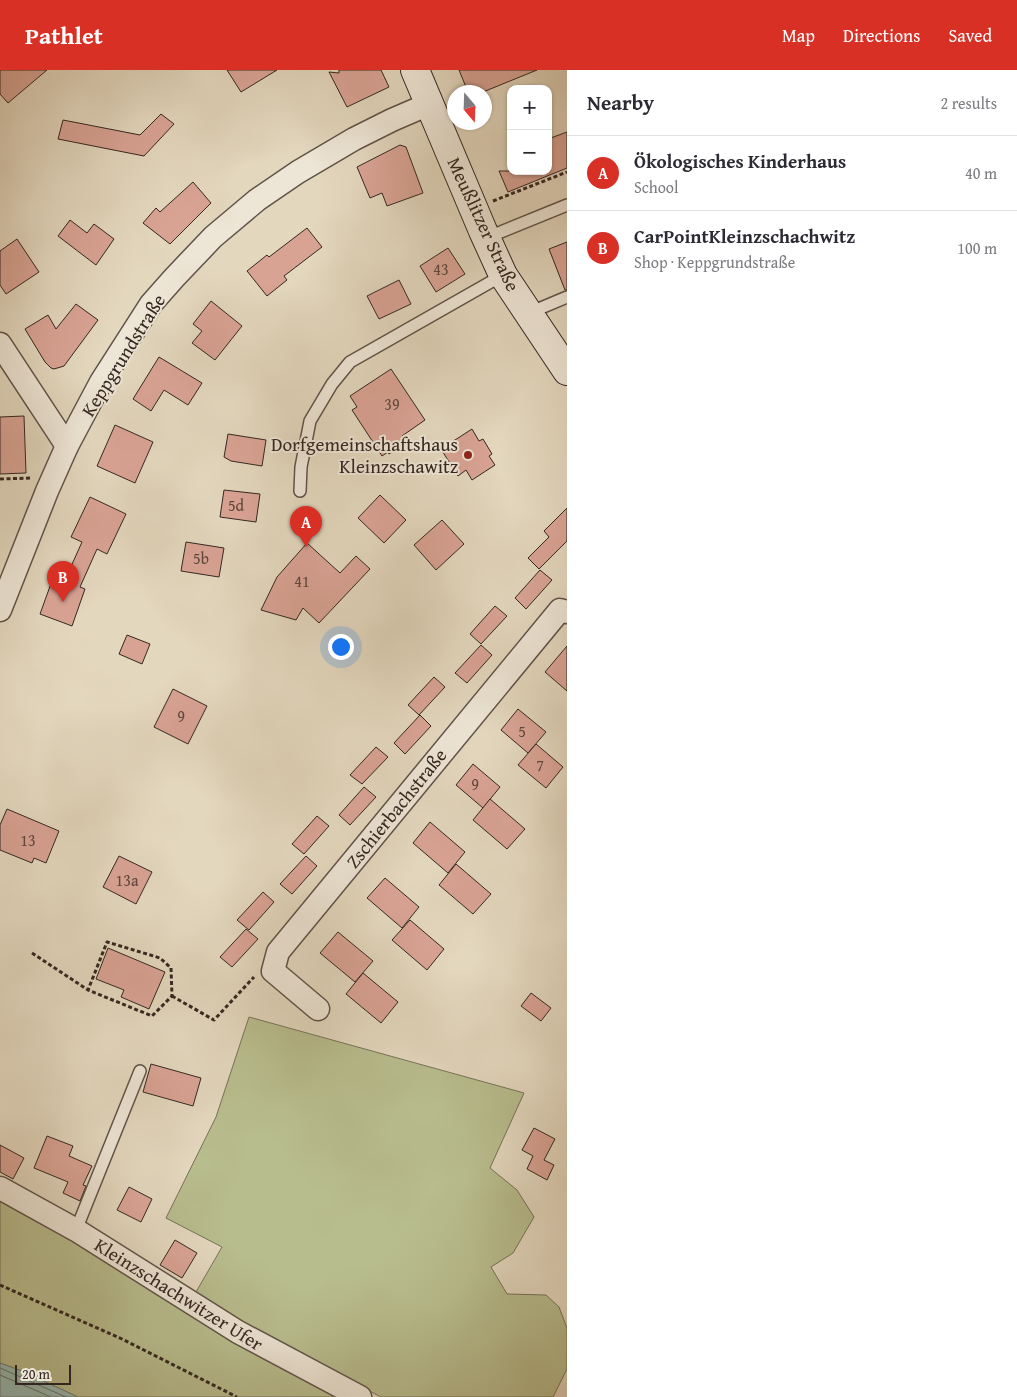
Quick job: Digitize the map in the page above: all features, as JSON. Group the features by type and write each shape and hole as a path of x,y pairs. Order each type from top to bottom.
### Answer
{"street":[{"name":"Meußlitzer Straße","path":"415,70 486,238 504,275 567,371"},
{"name":"Keppgrundstraße","path":"0,610 67,446 102,382 151,304 213,237 256,200 298,172 354,139 429,104"},
{"path":"0,344 67,446"},
{"name":"Zschierbachstraße","path":"278,952 560,610 567,612"},
{"path":"278,952 273,971 318,1009"},
{"name":"Kleinzschachwitzer Ufer","path":"0,1188 76,1230 238,1332 360,1397"}],"lane":[{"path":"486,238 567,205"},
{"path":"300,491 301,467 310,421 332,384 350,362 504,275"},
{"path":"529,313 567,298"},
{"path":"76,1230 140,1071"}],"path":[{"path":"474,208 567,172"},
{"path":"0,480 53,478"},
{"path":"32,953 88,990 152,1016 172,996 171,968 160,958 107,942 88,990"},
{"path":"172,996 214,1020 278,952"},
{"path":"0,1285 122,1339 237,1397"}],"green space":[{"path":"249,1017 524,1093 490,1168 517,1190 534,1217 513,1253 491,1267 507,1294 546,1295 559,1307 567,1328 567,1369 553,1397 381,1397 250,1329 196,1292 222,1247 166,1218 216,1117"},
{"path":"0,1199 70,1237 340,1397 78,1397 0,1363"}],"water":[{"path":"0,1363 22,1371 78,1397 0,1397"}],"building":[{"path":"0,70 47,70 8,103 0,94"},
{"path":"227,70 277,70 241,92"},
{"path":"339,70 381,70 389,87 347,107 329,72 339,73"},
{"path":"459,70 537,70 492,88 492,85 465,85"},
{"path":"161,114 174,124 144,156 58,139 63,120 140,135"},
{"path":"567,132 567,168 552,174 552,138"},
{"path":"400,145 406,147 423,193 387,206 382,193 370,198 357,167"},
{"path":"499,171 507,171 507,175 550,175 508,192"},
{"path":"193,182 211,203 170,244 143,223 156,208 160,212"},
{"path":"70,220 87,233 94,224 114,239 96,265 58,236"},
{"path":"307,228 322,247 284,276 287,280 267,296 247,271"},
{"path":"17,239 39,272 6,294 0,285 0,251"},
{"path":"567,242 567,290 565,290 549,249"},
{"path":"448,248 465,274 436,292 420,266"},
{"path":"399,280 411,304 379,319 367,296"},
{"path":"211,301 242,326 215,360 192,343 202,331 193,324"},
{"path":"76,304 98,320 64,366 51,368 45,362 25,329 48,315 56,329"},
{"path":"159,357 202,383 188,405 164,390 151,411 133,399"},
{"path":"391,369 425,420 402,436 407,442 389,454 388,452 382,456 352,410 357,407 350,396"},
{"path":"24,416 26,473 0,474 0,417"},
{"path":"115,425 153,442 135,483 97,466"},
{"name":"Dorfgemeinschaftshaus Kleinzschawitz","path":"472,429 479,441 483,439 492,454 489,456 495,465 472,480 466,470 458,476 441,449"},
{"path":"228,434 266,440 262,466 231,461 224,457"},
{"path":"224,490 260,494 256,522 220,517"},
{"path":"380,495 406,520 384,543 358,518"},
{"path":"90,497 126,514 107,554 97,549 80,587 85,589 72,626 40,614 53,578 64,582 82,542 71,537"},
{"path":"567,508 567,541 539,569 528,558 549,537 544,531"},
{"path":"442,520 464,544 436,570 414,545"},
{"path":"186,542 224,548 219,577 181,571"},
{"path":"307,543 340,573 356,556 370,569 319,623 303,608 296,620 261,610 277,577"},
{"path":"540,570 552,580 526,609 515,598"},
{"path":"495,606 507,616 481,644 470,634"},
{"path":"127,635 150,644 142,664 119,654"},
{"path":"481,645 492,655 467,683 455,673"},
{"path":"567,646 567,691 545,672"},
{"path":"434,677 445,687 419,715 408,705"},
{"path":"173,689 207,706 188,744 154,727"},
{"path":"518,709 546,732 528,753 501,730"},
{"path":"420,715 431,726 405,754 394,743"},
{"path":"536,744 563,767 546,788 518,765"},
{"path":"376,747 388,757 362,784 350,775"},
{"path":"473,764 500,787 483,808 456,785"},
{"path":"364,787 376,797 350,825 339,815"},
{"path":"490,799 525,829 507,849 473,820"},
{"path":"7,809 59,831 46,863 34,858 32,863 0,850 0,825"},
{"path":"317,816 329,826 304,854 292,844"},
{"path":"430,822 465,852 448,873 413,843"},
{"path":"119,856 152,872 136,904 103,887"},
{"path":"306,856 317,866 292,894 280,884"},
{"path":"456,864 491,894 473,914 439,885"},
{"path":"385,878 419,907 402,928 367,898"},
{"path":"263,892 274,902 249,930 237,920"},
{"path":"410,920 444,949 427,970 392,940"},
{"path":"246,929 258,939 232,967 220,957"},
{"path":"338,932 373,961 355,982 320,953"},
{"path":"108,948 165,972 149,1009 121,997 124,990 96,979"},
{"path":"363,973 398,1002 381,1023 346,994"},
{"path":"531,993 551,1008 541,1021 521,1006"},
{"path":"151,1064 201,1078 193,1106 143,1092"},
{"path":"534,1128 555,1139 544,1160 554,1165 547,1180 527,1169 533,1156 522,1150"},
{"path":"47,1136 73,1146 69,1156 92,1166 83,1185 86,1186 80,1201 63,1193 68,1182 34,1168"},
{"path":"0,1145 24,1158 13,1179 0,1172"},
{"path":"129,1187 152,1199 141,1222 117,1210"},
{"path":"175,1240 197,1253 182,1278 160,1265"}],"place":[{"name":"Dorfgemeinschaftshaus Kleinzschawitz","path":"468,455"},
{"name":"Ökologisches Kinderhaus","path":"306,547"},
{"name":"CarPointKleinzschachwitz","path":"63,602"}]}
